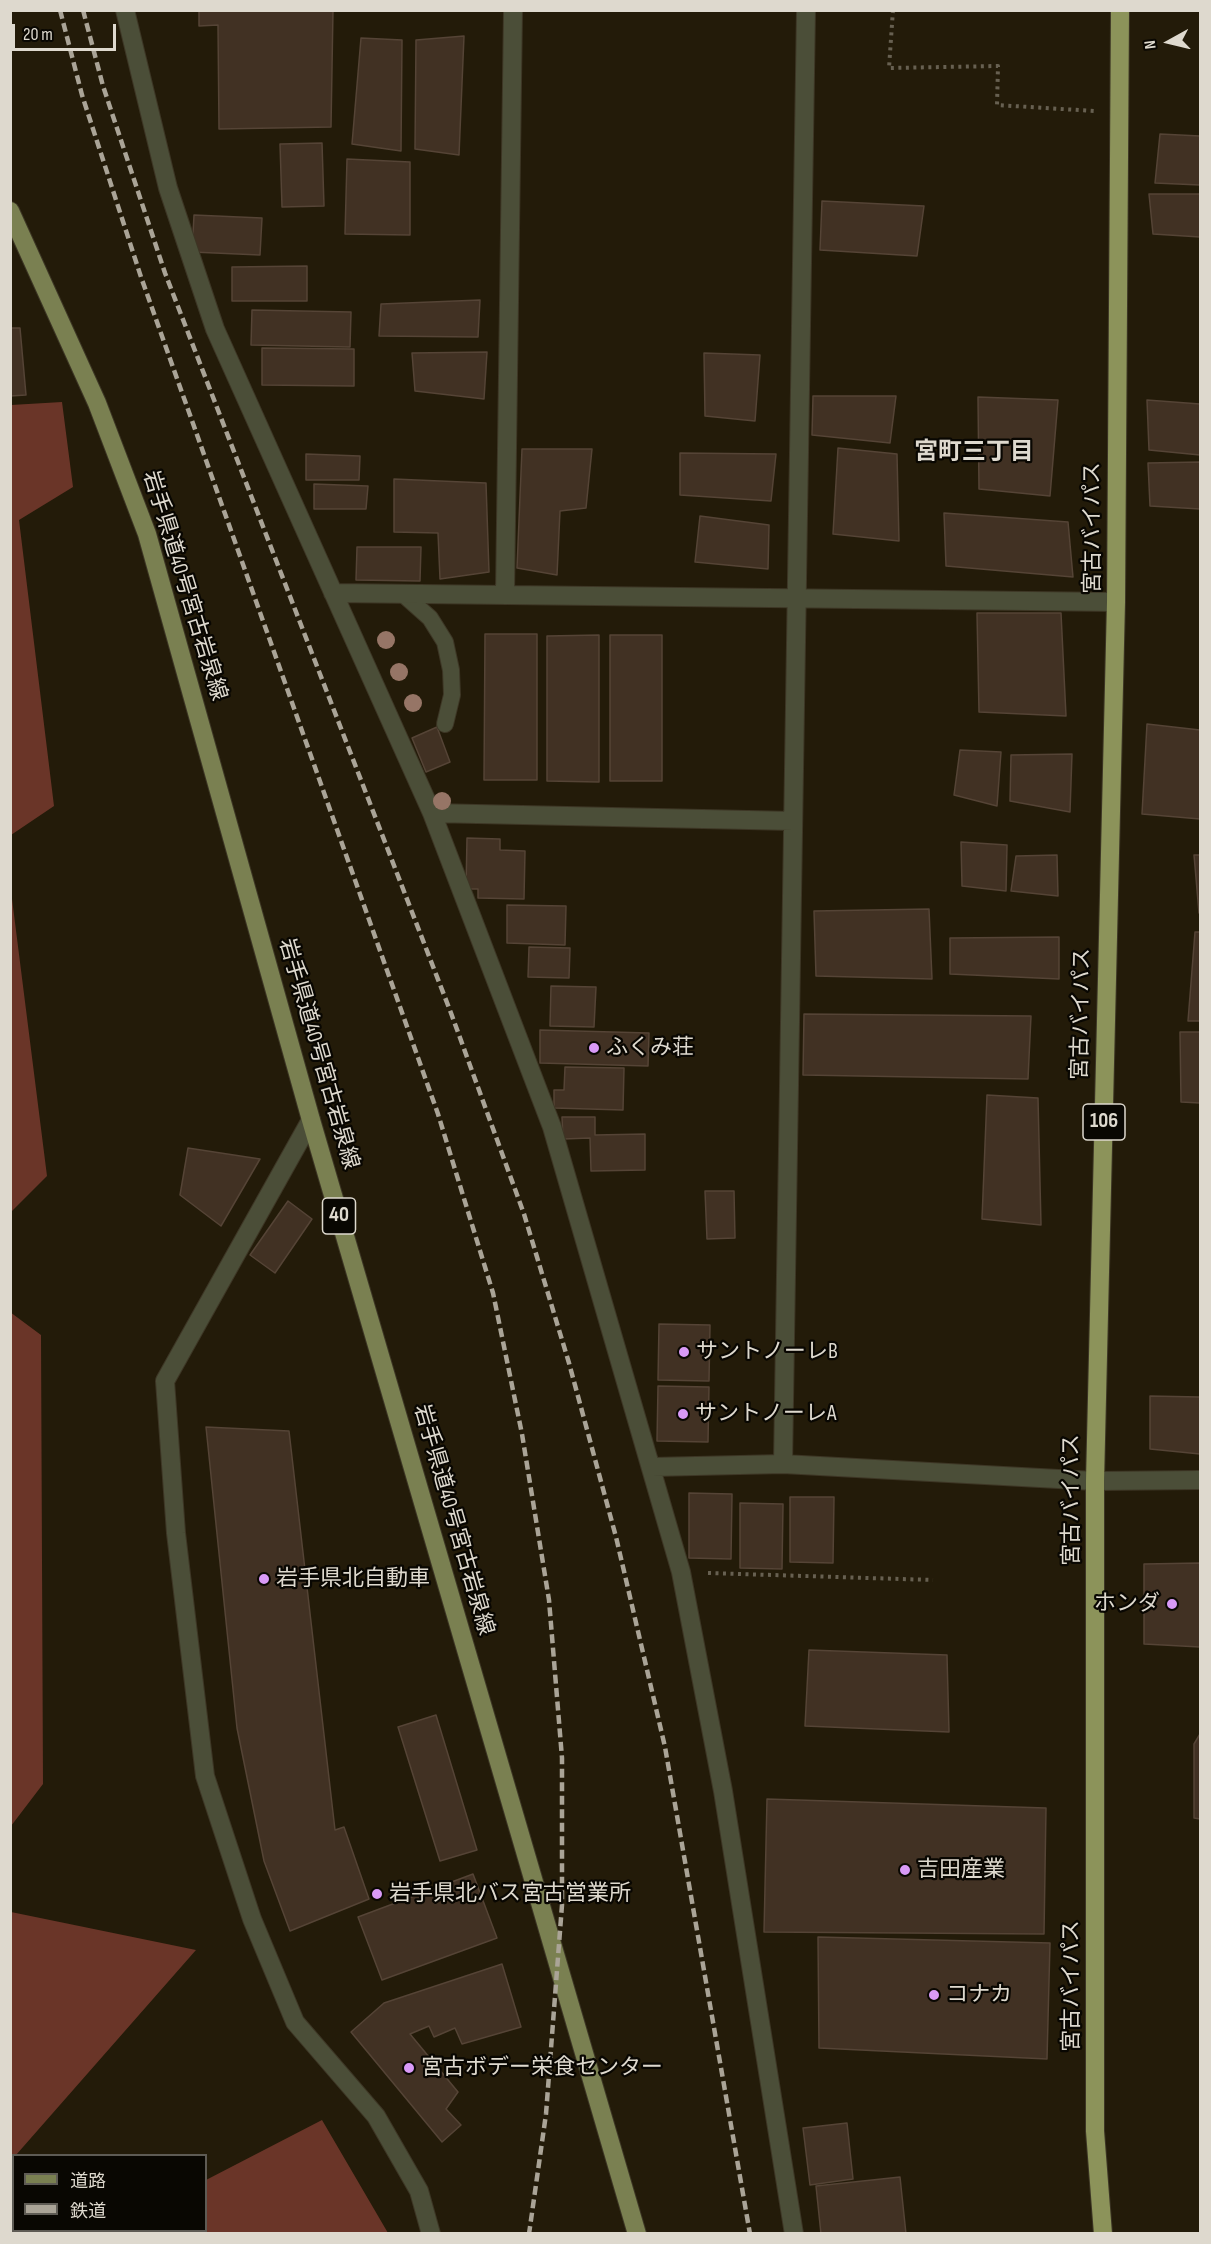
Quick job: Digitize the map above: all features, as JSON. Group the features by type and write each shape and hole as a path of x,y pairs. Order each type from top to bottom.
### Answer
{"highway":[{"name":"宮古バイパス","path":"1103,2234 1095,2131 1095,1481 1116,602 1120,10"}],"main road":[{"name":"岩手県道40号宮古岩泉線","path":"10,211 97,403 147,534 311,1120 637,2234"}],"street":[{"path":"125,10 168,188 215,329 432,813 552,1127 681,1572 723,1791 794,2234"},
{"path":"505,595 513,10"},
{"path":"783,1464 806,10"},
{"path":"333,593 1116,602"},
{"path":"432,813 793,821"},
{"path":"311,1120 165,1381 176,1533 205,1776 252,1919 295,2022 376,2116 419,2191 431,2234"},
{"path":"652,1467 783,1464 1095,1481 1200,1480"}],"lane":[{"path":"402,594 430,618 445,642 451,670 452,695 445,724"}],"path":[{"path":"893,10 889,68 998,66 997,105 1119,113"},
{"path":"681,1572 933,1580"}],"shaded area":[{"path":"62,402 73,487 19,520 54,806 11,835 11,405"},
{"path":"10,883 47,1176 11,1212 10,1212"},
{"path":"10,1312 41,1335 43,1784 11,1826"},
{"path":"11,1912 196,1950 17,2154 12,2154 11,2161"},
{"path":"322,2120 388,2233 11,2233 11,2193 12,2232 207,2232 207,2179"}],"building":[{"path":"199,10 333,10 331,127 219,129 218,25 199,26"},
{"path":"464,36 459,155 415,149 416,40"},
{"path":"361,38 402,40 401,151 352,144"},
{"path":"1160,134 1200,136 1200,185 1155,183"},
{"path":"322,143 324,206 282,207 280,144"},
{"path":"347,159 410,162 410,235 345,234"},
{"path":"1149,194 1200,194 1200,237 1153,234"},
{"path":"822,201 924,206 917,256 820,250"},
{"path":"194,215 262,218 260,255 192,252"},
{"path":"307,266 307,301 232,301 232,267"},
{"path":"480,300 478,337 379,336 381,304"},
{"path":"252,310 351,312 350,347 251,345"},
{"path":"10,328 20,328 26,395 10,396"},
{"path":"262,348 354,349 354,386 262,385"},
{"path":"487,352 484,399 415,391 412,353"},
{"path":"704,353 760,355 755,421 705,416"},
{"path":"813,396 896,396 890,443 812,435"},
{"path":"978,397 1058,400 1050,496 979,489"},
{"path":"1147,400 1200,404 1200,455 1149,450"},
{"path":"838,448 897,454 899,541 833,534"},
{"path":"522,449 592,449 586,508 560,511 557,575 517,568"},
{"path":"680,453 776,454 771,501 680,495"},
{"path":"306,454 360,456 359,480 306,480"},
{"path":"1200,462 1200,509 1150,506 1148,463"},
{"path":"394,479 486,483 489,572 440,579 438,533 394,532"},
{"path":"314,484 368,486 366,509 314,509"},
{"path":"944,513 1068,522 1073,577 946,566"},
{"path":"700,516 769,525 768,569 695,562"},
{"path":"357,547 421,547 420,581 356,580"},
{"path":"977,613 1061,613 1066,716 979,712"},
{"path":"485,634 537,634 537,780 484,780"},
{"path":"599,635 599,782 547,781 547,636"},
{"path":"610,635 662,635 662,781 610,781"},
{"path":"1147,724 1200,730 1200,819 1142,814"},
{"path":"437,727 450,762 426,772 412,738"},
{"path":"960,750 1001,752 997,806 954,795"},
{"path":"1072,754 1070,812 1010,801 1011,755"},
{"path":"467,838 500,839 500,850 525,851 524,899 478,898 478,889 466,889"},
{"path":"961,842 1007,845 1006,891 962,886"},
{"path":"1057,855 1058,896 1011,891 1016,856"},
{"path":"1194,855 1200,855 1200,913 1199,913"},
{"path":"507,905 566,906 565,945 507,943"},
{"path":"929,909 932,979 816,976 814,911"},
{"path":"1195,932 1200,932 1200,1021 1188,1021"},
{"path":"1059,937 1059,979 950,974 950,938"},
{"path":"529,947 570,948 569,978 528,977"},
{"path":"551,986 596,987 594,1027 550,1026"},
{"path":"804,1014 1031,1016 1028,1079 803,1075"},
{"name":"ふくみ荘","path":"540,1030 649,1033 648,1066 540,1063"},
{"path":"1180,1032 1200,1032 1200,1103 1181,1102"},
{"path":"565,1067 624,1068 623,1110 554,1108 554,1090 564,1090"},
{"path":"987,1095 1038,1098 1041,1225 982,1219"},
{"path":"562,1117 595,1117 595,1135 645,1134 645,1170 591,1171 590,1138 563,1139"},
{"path":"188,1148 260,1159 221,1226 180,1195"},
{"path":"705,1191 734,1191 735,1238 707,1239"},
{"path":"288,1201 312,1219 275,1273 250,1255"},
{"name":"サントノーレB","path":"659,1324 710,1325 709,1381 658,1380"},
{"name":"サントノーレA","path":"658,1386 709,1387 708,1442 657,1441"},
{"path":"1150,1396 1200,1397 1200,1454 1150,1449"},
{"name":"岩手県北自動車","path":"206,1427 289,1431 335,1830 344,1827 369,1899 290,1931 264,1861 237,1728"},
{"path":"689,1493 732,1494 731,1559 689,1558"},
{"path":"790,1497 834,1497 833,1563 790,1562"},
{"path":"740,1503 783,1504 782,1569 740,1568"},
{"name":"ホンダ","path":"1200,1563 1200,1647 1144,1644 1144,1564"},
{"path":"809,1650 947,1655 949,1732 805,1726"},
{"path":"436,1715 477,1850 440,1861 398,1727"},
{"path":"1200,1734 1200,1819 1194,1818 1194,1744"},
{"name":"吉田産業","path":"767,1799 1046,1808 1044,1934 764,1932"},
{"path":"473,1874 497,1938 382,1980 358,1917"},
{"name":"コナカ","path":"818,1937 1050,1943 1047,2059 819,2048"},
{"name":"宮古ボデー栄食センター","path":"502,1964 521,2027 462,2044 455,2028 434,2037 429,2026 410,2034 458,2092 446,2109 461,2125 442,2142 351,2032 384,2003"},
{"path":"847,2123 853,2179 810,2185 803,2128"},
{"path":"900,2177 906,2234 821,2234 816,2186"}],"railway":[{"path":"60,10 82,95 141,277 438,1114 493,1293 522,1434 549,1600 562,1758 562,1905 546,2114 529,2234"},
{"path":"83,10 103,86 165,273 451,1013 524,1214 569,1363 616,1537 665,1747 750,2234"}],"place":[{"name":"ふくみ荘","path":"594,1048"},
{"name":"サントノーレB","path":"684,1352"},
{"name":"サントノーレA","path":"683,1414"},
{"name":"岩手県北自動車","path":"264,1579"},
{"name":"ホンダ","path":"1172,1604"},
{"name":"吉田産業","path":"905,1870"},
{"name":"岩手県北バス宮古営業所","path":"377,1894"},
{"name":"コナカ","path":"934,1995"},
{"name":"宮古ボデー栄食センター","path":"409,2068"}],"district":[{"name":"宮町三丁目","path":"974,453"}]}
